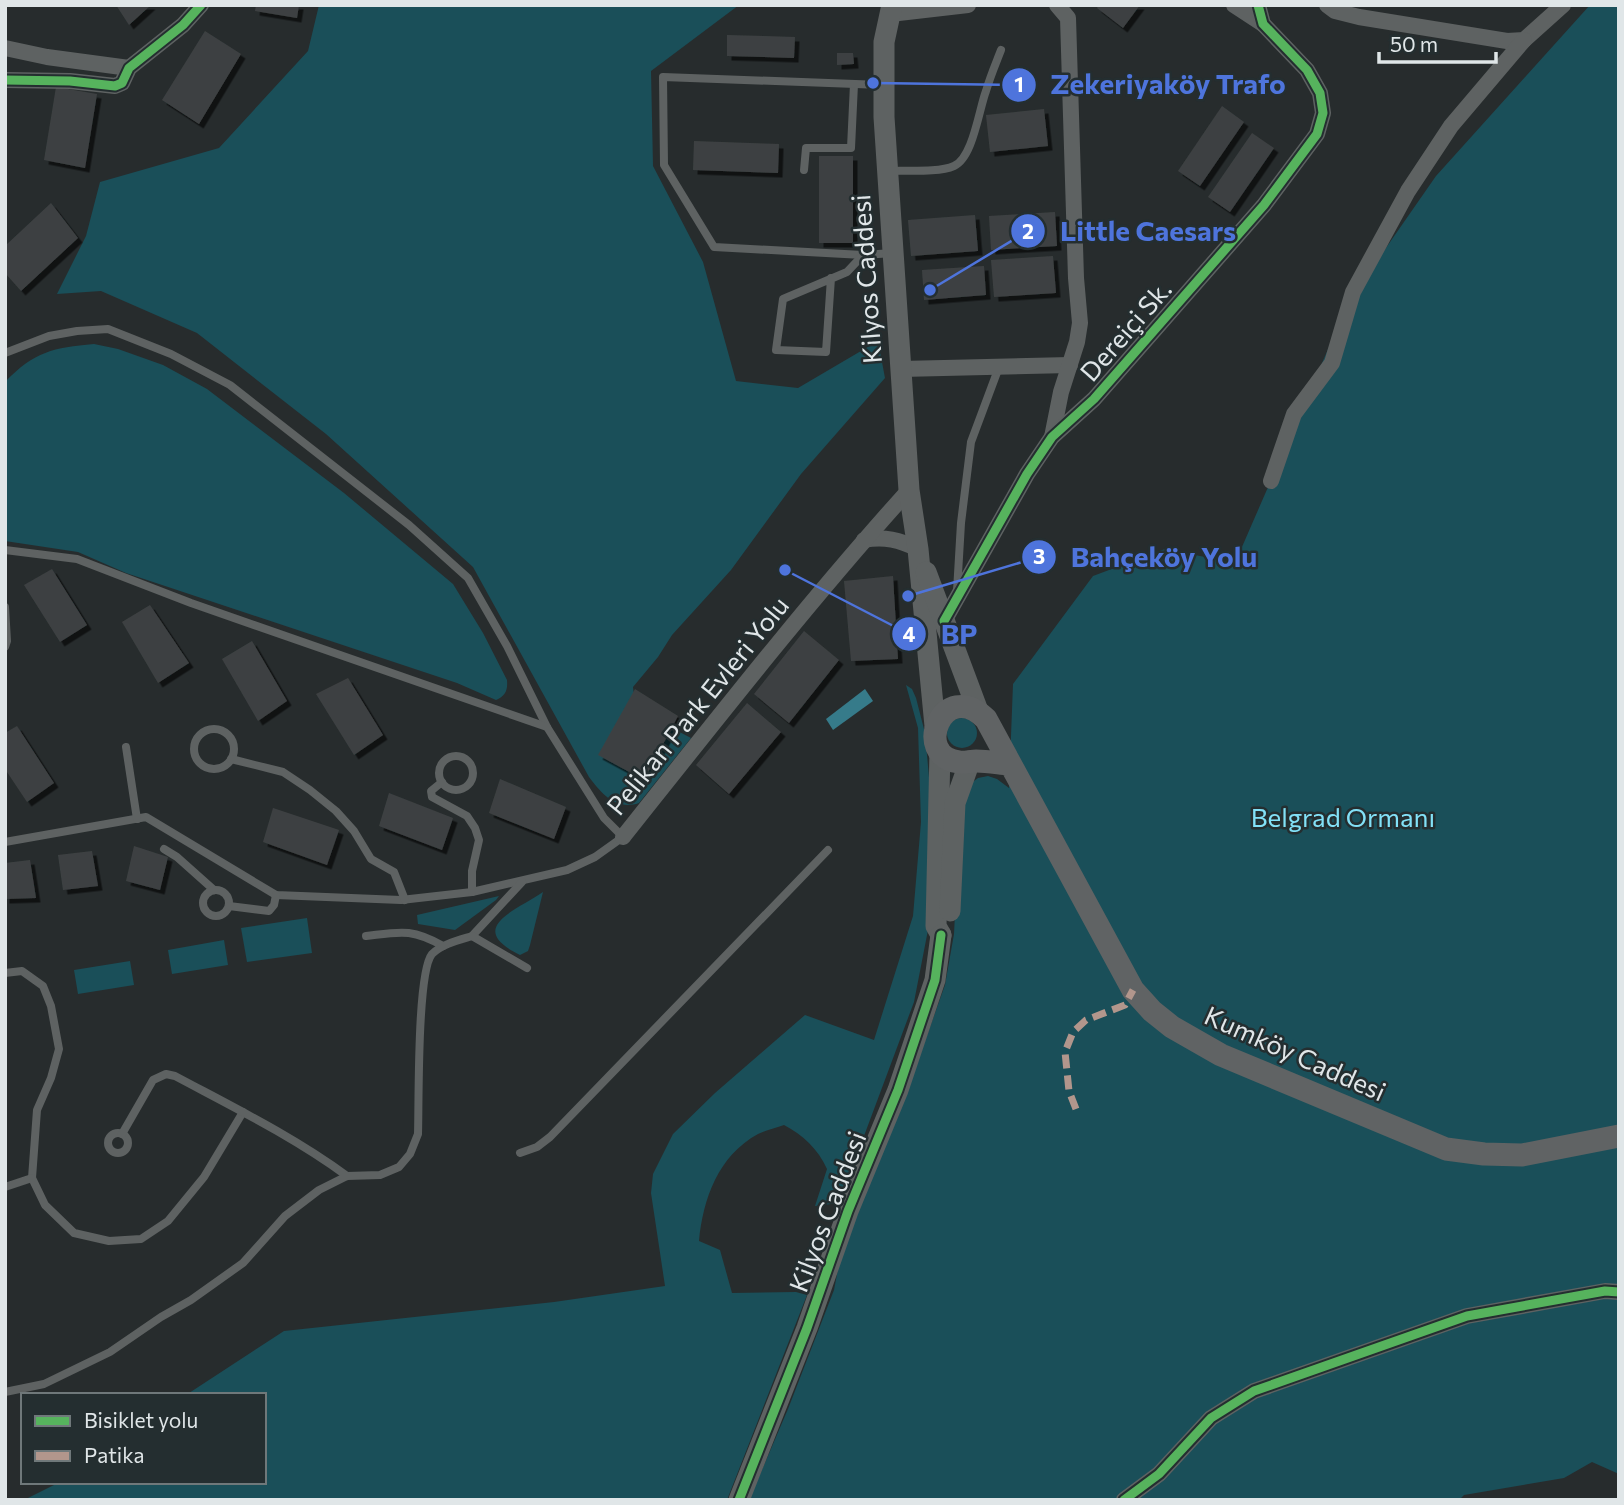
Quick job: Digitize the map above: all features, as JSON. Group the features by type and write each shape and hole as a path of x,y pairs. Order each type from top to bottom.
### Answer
{"main road":[{"path":"972,761 986,750 990,742 984,720 969,707 957,707 946,712 935,726 935,740 940,751 947,758 958,762 1009,764"},
{"name":"Kumköy Caddesi","path":"984,720 1133,990 1172,1027 1221,1055 1446,1149 1522,1155 1619,1136"}],"street":[{"path":"5,79 70,81 115,86 122,83 129,68 183,25 201,5"},
{"path":"891,10 968,5"},
{"path":"1052,437 1080,323 1076,278 1068,18 1056,5"},
{"path":"1068,18 1079,5"},
{"path":"1234,5 1264,24"},
{"name":"Dereiçi Sk.","path":"944,621 1027,474 1052,437 1094,399 1265,205 1317,134 1323,113 1320,93 1307,70 1264,24 1258,5"},
{"path":"1326,5 1335,11 1359,17 1507,41 1524,40"},
{"path":"1271,481 1294,414 1332,363 1353,292 1408,191 1451,126 1524,40 1563,5"},
{"name":"Kilyos Caddesi","path":"891,10 884,42 888,171 909,490 918,549"},
{"path":"5,48 47,57 129,68"},
{"path":"901,369 1070,365"},
{"name":"Pelikan Park Evleri Yolu","path":"623,838 711,726 864,540 909,490"},
{"path":"864,540 885,538 918,549 984,720"},
{"path":"918,549 935,726"},
{"path":"940,751 936,926 942,935 949,927 955,803 972,761"},
{"name":"Kilyos Caddesi","path":"739,1500 807,1328 848,1211 898,1090 935,980 942,935"},
{"path":"1124,1500 1158,1474 1211,1418 1254,1391 1467,1316 1605,1292 1619,1292"}],"lane":[{"path":"888,171 957,165 973,136 1001,50"},
{"path":"884,85 663,77 664,164 714,247 863,255 894,253"},
{"path":"804,170 806,148 851,148 854,84"},
{"path":"831,278 826,352 776,350 783,299 831,278 847,272 863,255"},
{"path":"5,353 49,336 108,329 171,354 230,385 409,525 468,578 507,646 547,727 604,818 623,838 595,857 567,870 472,892 405,900 276,895 146,817 5,842"},
{"path":"957,597 961,523 971,442 999,367"},
{"path":"5,550 77,559 191,603 547,727"},
{"path":"5,607 5,647"},
{"path":"217,729 229,735 234,747 231,759 221,768 202,765 194,754 199,735 204,731 217,729"},
{"path":"126,747 137,819"},
{"path":"458,756 468,761 472,771 467,787 450,790 442,782 439,772 443,762 458,756"},
{"path":"231,759 283,772 336,811 354,831 371,859 394,872 405,900"},
{"path":"442,782 432,791 432,797 467,816 479,840 472,871 472,892"},
{"path":"164,849 214,890 226,894 229,906"},
{"path":"520,1153 537,1147 550,1137 828,850"},
{"path":"5,1392 44,1384 110,1352 243,1263 285,1216 319,1190 347,1176 380,1174 399,1167 410,1154 418,1133 426,965 432,954 443,946 472,936 522,882"},
{"path":"214,890 204,897 203,906 208,913 220,915 229,906"},
{"path":"229,906 270,911 276,895"},
{"path":"366,936 407,931 426,936 443,946"},
{"path":"472,936 527,968"},
{"path":"5,972 22,971 43,986 51,1006 59,1049 51,1078 37,1110 32,1178 45,1205 74,1233 109,1241 141,1239 168,1221 204,1177 243,1112"},
{"path":"122,1134 153,1080 166,1074 175,1076 243,1112 326,1160 347,1176"},
{"path":"5,1187 32,1178"}],"green space":[{"path":"319,5 739,5 651,71 653,166 703,262 736,381 798,388 878,341 885,378 801,474 731,570 672,635 633,687 644,780 672,728 691,738 639,803 616,803 589,777 473,567 326,434 197,333 101,291 57,294 86,236 100,182 219,148 308,51"},
{"name":"Belgrad Ormanı","path":"1590,5 1619,5 1619,1474 1592,1462 1564,1478 1464,1495 1459,1500 749,1500 834,1290 843,1243 899,1114 945,985 954,934 960,809 970,784 978,778 988,776 1009,788 1013,684 1093,576 1165,549 1235,563 1349,301 1436,176"},
{"path":"94,344 118,349 163,365 207,389 344,493 453,584 483,633 507,680 504,695 496,700 457,683 126,573 78,552 5,541 5,382 26,364 45,353"},
{"path":"906,685 912,689 916,698 925,733 930,788 928,930 914,1002 839,1203 815,1206 827,1169 809,1143 784,1125 758,1134 732,1154 715,1180 704,1210 699,1241 720,1250 732,1293 796,1292 807,1295 727,1500 24,1500 56,1484 266,1484 266,1393 189,1393 284,1331 554,1302 665,1286 651,1193 653,1174 673,1134 715,1093 805,1015 874,1040 913,916 921,822 918,728"},
{"path":"962,718 973,722 977,733 973,744 962,748 951,744 947,733 951,722"},
{"path":"543,892 528,951 520,955 496,936 496,928 500,920 509,913"},
{"path":"499,896 455,930 418,924 417,915"},
{"path":"307,918 312,953 247,962 241,928"},
{"path":"224,940 228,965 172,974 168,950"},
{"path":"130,961 134,985 78,994 74,970"}],"shaded area":[{"path":"865,689 873,701 833,730 826,719"}],"building":[{"path":"116,5 151,5 129,25"},
{"path":"256,5 299,5 297,18 255,11"},
{"path":"1099,5 1140,5 1123,28 1097,8"},
{"path":"205,31 241,54 199,124 162,100"},
{"path":"727,35 795,37 794,58 727,56"},
{"path":"837,53 853,53 854,64 837,65"},
{"path":"56,87 97,94 85,168 44,160"},
{"path":"1222,106 1244,122 1200,186 1178,171"},
{"path":"1044,109 1048,146 990,152 986,115"},
{"path":"1252,133 1274,148 1230,212 1208,197"},
{"path":"694,141 779,144 778,173 693,170"},
{"path":"819,156 853,156 853,243 819,243"},
{"path":"51,203 78,238 21,291 5,273 5,246"},
{"path":"1055,212 1057,246 991,250 989,216"},
{"path":"975,215 978,251 911,256 908,220"},
{"path":"1053,256 1056,293 994,297 991,260"},
{"path":"984,266 986,295 924,300 922,270"},
{"path":"52,569 87,625 60,642 24,585"},
{"path":"893,576 898,659 851,661 844,581"},
{"path":"150,605 189,663 158,683 122,622"},
{"path":"804,631 839,660 789,723 754,694"},
{"path":"252,641 287,701 258,721 222,659"},
{"path":"348,678 383,735 354,755 316,694"},
{"path":"635,689 678,716 644,780 598,755"},
{"path":"747,703 781,732 729,794 696,765"},
{"path":"17,726 54,783 27,802 5,769 5,733"},
{"path":"500,779 566,807 554,839 489,813"},
{"path":"389,793 453,818 442,850 379,826"},
{"path":"273,808 339,830 327,865 263,842"},
{"path":"134,846 168,857 160,890 126,881"},
{"path":"92,851 98,886 63,890 58,855"},
{"path":"30,860 36,898 5,899 5,863"}],"marked path":[{"path":"1076,1109 1069,1091 1065,1052 1073,1032 1086,1020 1125,1005 1133,990"}],"cycle path":[{"path":"5,80 70,81 115,86 122,83 129,68 183,25 201,5"},
{"path":"944,621 1027,474 1052,437 1094,399 1264,205 1317,134 1323,113 1320,93 1307,70 1263,24 1258,5"},
{"path":"739,1500 807,1328 848,1211 898,1090 935,980 941,935"},
{"path":"1124,1500 1159,1474 1211,1418 1254,1391 1467,1316 1605,1291 1619,1292"}],"place":[{"name":"Zekeriyaköy Trafo","path":"873,83"},
{"name":"Little Caesars","path":"930,290"},
{"name":"BP","path":"785,570"},
{"name":"Bahçeköy Yolu","path":"908,596"}]}
